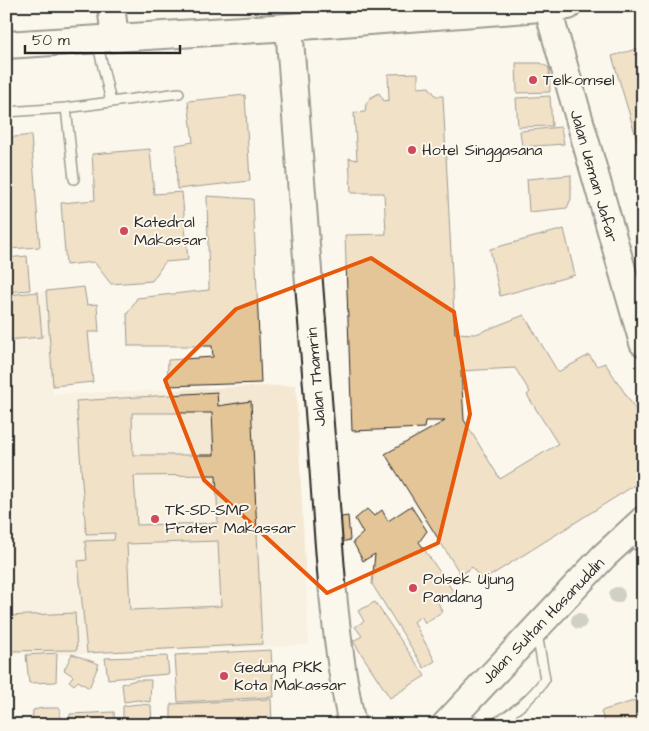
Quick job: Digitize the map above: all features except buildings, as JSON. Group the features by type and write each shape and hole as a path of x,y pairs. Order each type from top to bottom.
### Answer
{"street":[{"path":"106,38 111,6"},
{"path":"6,45 289,27 554,7"},
{"name":"Jalan Usman Jafar","path":"554,7 643,343"},
{"name":"Jalan Thamrin","path":"289,27 331,566 343,684 352,725"},
{"name":"Jalan Sultan Hasanuddin","path":"449,719 536,628 637,535"}],"lane":[{"path":"106,38 110,102"},
{"path":"6,112 66,108 179,93"},
{"path":"66,108 74,179"},
{"path":"488,725 496,723 516,708 540,687 545,679 536,628"},
{"path":"449,719 484,725"}],"highlighted area":[{"path":"371,258 454,312 470,414 438,543 327,593 204,480 165,380 236,309"}],"shaded area":[{"name":"TK-SD-SMP Frater Makassar","path":"46,291 53,394 296,385 309,645 81,654 6,654 6,296"}],"place":[{"name":"Telkomsel","path":"533,80"},
{"name":"Hotel Singgasana","path":"412,150"},
{"name":"Katedral Makassar","path":"124,231"},
{"name":"TK-SD-SMP Frater Makassar","path":"155,519"},
{"name":"Polsek Ujung Pandang","path":"413,588"},
{"name":"Gedung PKK Kota Makassar","path":"224,676"}]}
